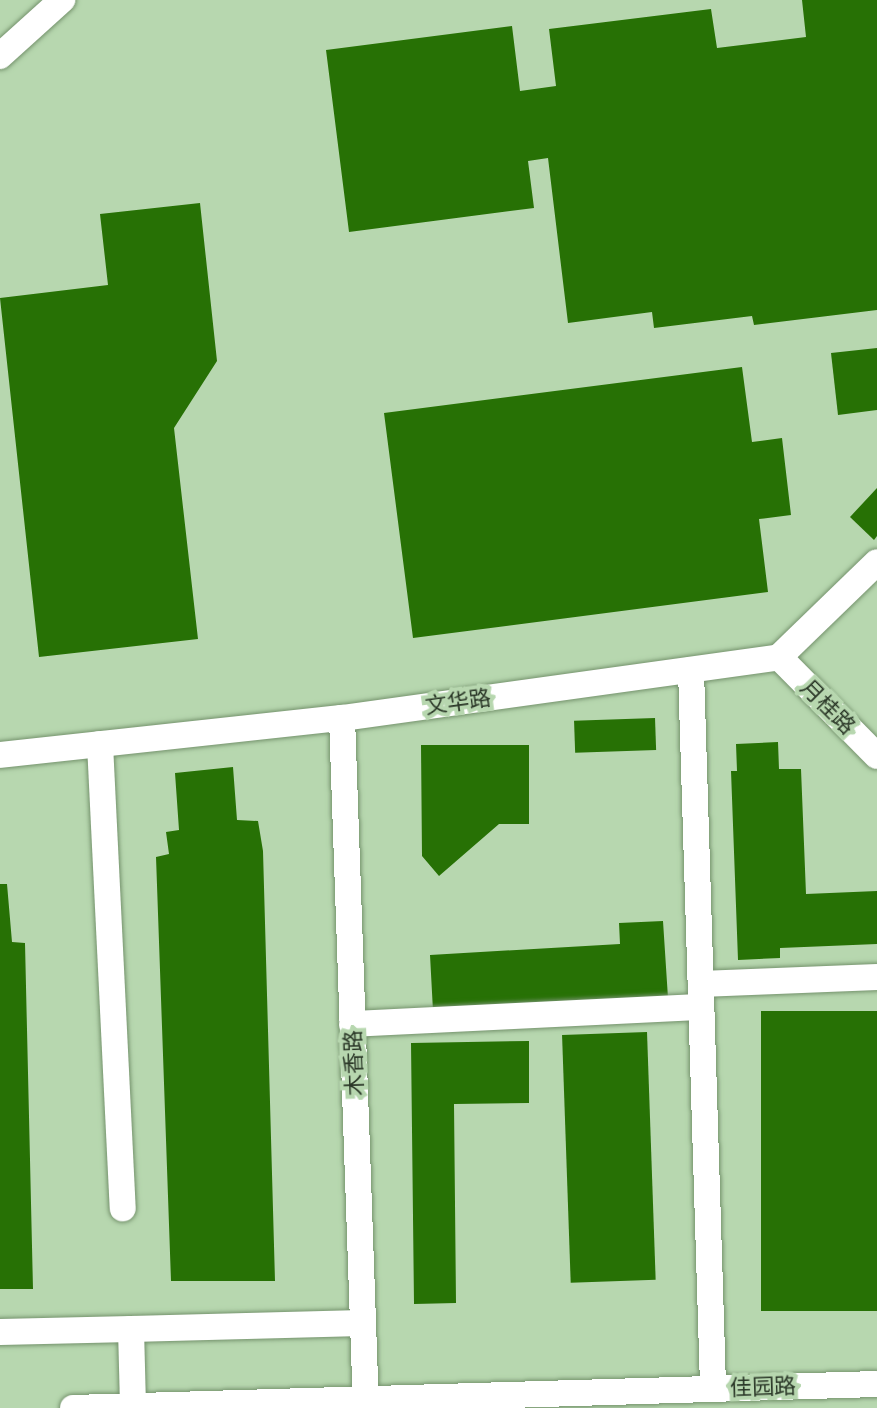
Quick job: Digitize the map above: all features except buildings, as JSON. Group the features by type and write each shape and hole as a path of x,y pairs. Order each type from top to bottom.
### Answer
{"street":[{"path":"0,56 62,0"},
{"path":"779,657 877,562"},
{"name":"文华路","path":"0,755 342,718 779,657"},
{"name":"月桂路","path":"779,657 877,756"},
{"path":"691,670 713,1388"},
{"name":"木香路","path":"342,718 366,1403"},
{"path":"100,744 123,1208"},
{"path":"352,1024 877,977"},
{"path":"0,1332 362,1323"},
{"path":"131,1329 133,1406"},
{"name":"佳园路","path":"73,1408 366,1403 877,1384"}]}
